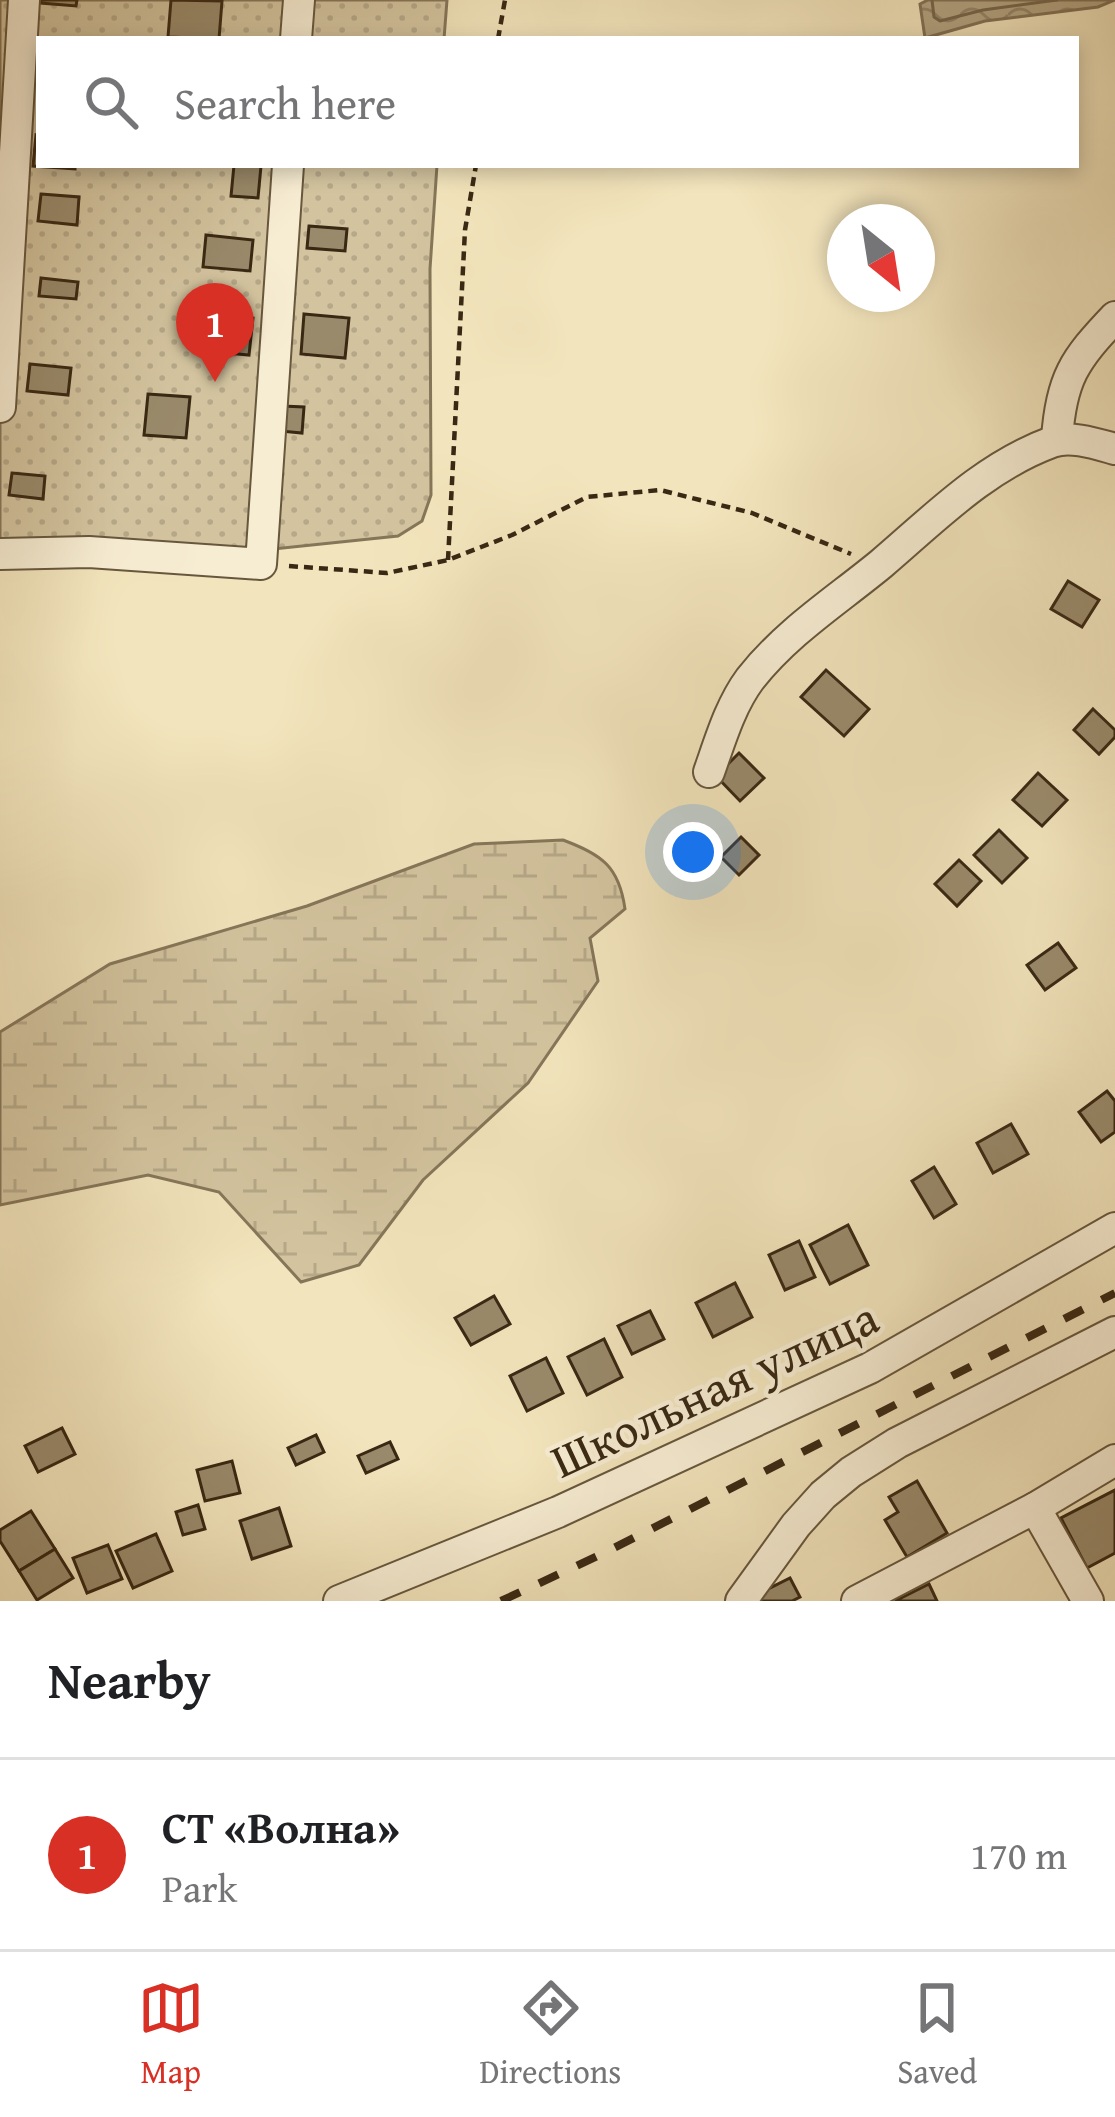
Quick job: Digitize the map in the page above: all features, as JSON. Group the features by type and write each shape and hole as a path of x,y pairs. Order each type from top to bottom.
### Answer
{"street":[{"path":"0,407 24,0"},
{"path":"296,36 299,0"},
{"path":"0,554 89,551 261,564 288,168"},
{"path":"1057,439 1060,398 1069,373 1115,317"},
{"path":"709,772 729,717 749,681 806,620 879,565 956,496 1000,467 1057,439 1115,449"},
{"name":"Школьная улица","path":"339,1601 558,1512 870,1368 1115,1228"},
{"path":"741,1601 796,1525 851,1472 897,1443 1115,1332"},
{"path":"857,1601 1035,1508 1115,1460"},
{"path":"1035,1508 1088,1601"}],"path":[{"path":"499,36 505,0"},
{"path":"448,560 465,230 475,168"},
{"path":"261,564 387,573 448,560 512,535 587,497 660,490 752,513 879,565"}],"green space":[{"path":"0,0 447,0 444,36 36,36 36,168 437,168 430,269 431,495 422,521 398,536 253,551 0,539"},
{"path":"563,840 606,864 622,894 625,909 590,938 598,981 528,1083 423,1180 359,1265 301,1282 219,1192 148,1175 0,1205 0,1032 110,964 307,906 474,844"}],"water":[{"path":"928,0 1115,0 1098,7 985,21 932,36 925,36 920,4"}],"building":[{"path":"41,0 77,0 76,6"},
{"path":"171,0 222,1 219,36 168,36"},
{"path":"234,168 261,168 258,198 231,196"},
{"path":"41,194 79,197 77,225 38,221"},
{"path":"309,226 347,229 345,251 307,248"},
{"path":"206,235 253,240 250,271 203,267"},
{"path":"41,278 78,282 76,299 39,296"},
{"path":"197,313 253,318 249,355 194,350"},
{"path":"304,314 349,318 345,358 301,354"},
{"path":"30,364 71,368 68,395 27,391"},
{"path":"148,394 190,397 186,438 144,435"},
{"path":"282,406 304,407 302,433 280,431"},
{"path":"12,473 45,476 43,499 9,495"},
{"path":"1068,581 1099,600 1082,627 1051,609"},
{"path":"826,670 869,709 844,736 801,697"},
{"path":"1093,709 1115,730 1115,737 1099,754 1074,730"},
{"path":"739,753 764,778 740,801 716,776"},
{"path":"1038,773 1067,800 1042,826 1013,800"},
{"path":"999,830 1027,858 1002,883 974,855"},
{"path":"741,837 759,855 739,875 721,857"},
{"path":"959,860 981,881 957,906 935,884"},
{"path":"1058,943 1076,968 1045,990 1027,965"},
{"path":"1107,1091 1115,1101 1115,1132 1101,1142 1079,1112"},
{"path":"1011,1124 1028,1154 993,1173 977,1143"},
{"path":"934,1167 956,1204 934,1218 912,1181"},
{"path":"848,1225 868,1265 830,1284 810,1245"},
{"path":"799,1241 815,1277 785,1290 769,1255"},
{"path":"735,1283 752,1317 713,1337 696,1303"},
{"path":"494,1296 510,1324 471,1345 455,1318"},
{"path":"650,1311 664,1339 632,1354 618,1326"},
{"path":"604,1339 622,1377 587,1395 568,1357"},
{"path":"546,1358 563,1393 527,1411 510,1376"},
{"path":"62,1428 75,1454 38,1472 25,1446"},
{"path":"316,1435 324,1452 296,1465 288,1448"},
{"path":"390,1442 398,1459 366,1473 358,1456"},
{"path":"232,1461 240,1493 205,1501 197,1470"},
{"path":"917,1481 947,1533 907,1557 885,1520 898,1512 889,1497"},
{"path":"1115,1490 1115,1553 1087,1568 1061,1518"},
{"path":"198,1505 205,1529 183,1535 176,1512"},
{"path":"279,1508 291,1546 252,1559 240,1521"},
{"path":"31,1511 55,1549 19,1571 0,1541 0,1530"},
{"path":"156,1534 172,1571 133,1588 116,1551"},
{"path":"108,1545 122,1579 87,1593 73,1558"},
{"path":"55,1549 73,1578 37,1600 19,1571"},
{"path":"790,1578 800,1597 754,1601 752,1597"},
{"path":"929,1584 937,1601 895,1601"}],"railway":[{"path":"501,1601 1115,1293"}],"place":[{"name":"СТ «Волна»","path":"215,382"}]}
